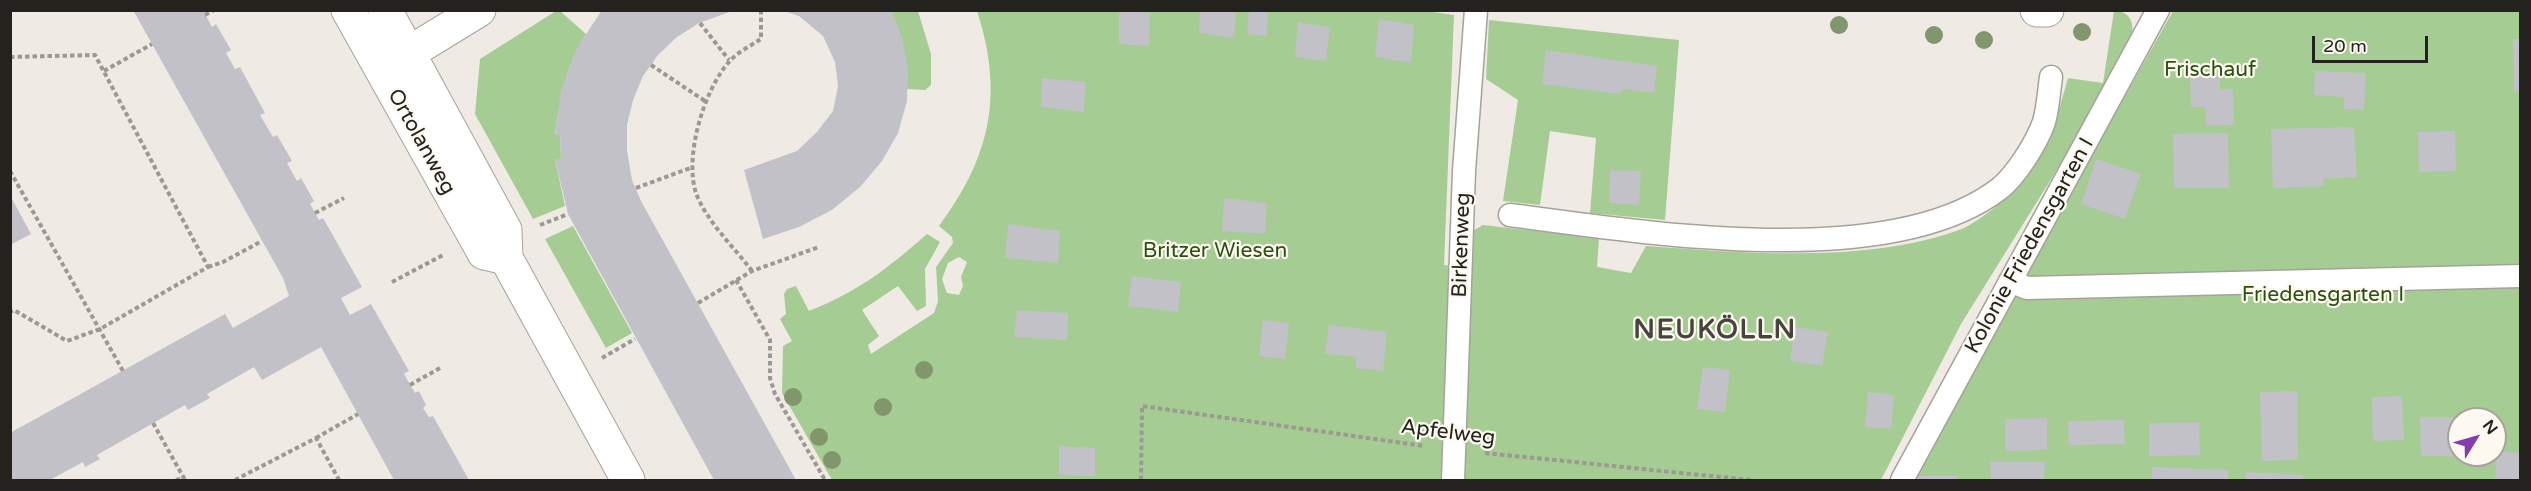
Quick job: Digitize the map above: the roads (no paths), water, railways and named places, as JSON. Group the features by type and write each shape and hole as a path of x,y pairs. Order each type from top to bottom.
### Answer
{"street":[{"name":"Ortolanweg","path":"348,10 484,253 506,258"},
{"name":"Ortolanweg","path":"384,10 505,230 506,258 628,480"},
{"path":"381,70 479,10"},
{"path":"2037,10 2047,10"}],"lane":[{"name":"Birkenweg","path":"1453,480 1464,171 1476,10"},
{"name":"Kolonie Friedensgarten I","path":"1902,480 2158,10"},
{"path":"1510,215 1670,235 1749,240 1832,237 1907,229 1958,213 2000,189 2027,156 2044,122 2051,77"},
{"path":"2010,281 2027,288 2520,276"}],"district":[{"name":"NEUKÖLLN","path":"1715,331"}],"park label":[{"name":"Frischauf","path":"2210,70"},
{"name":"Britzer Wiesen","path":"1215,251"},
{"name":"Friedensgarten I","path":"2323,295"}]}
